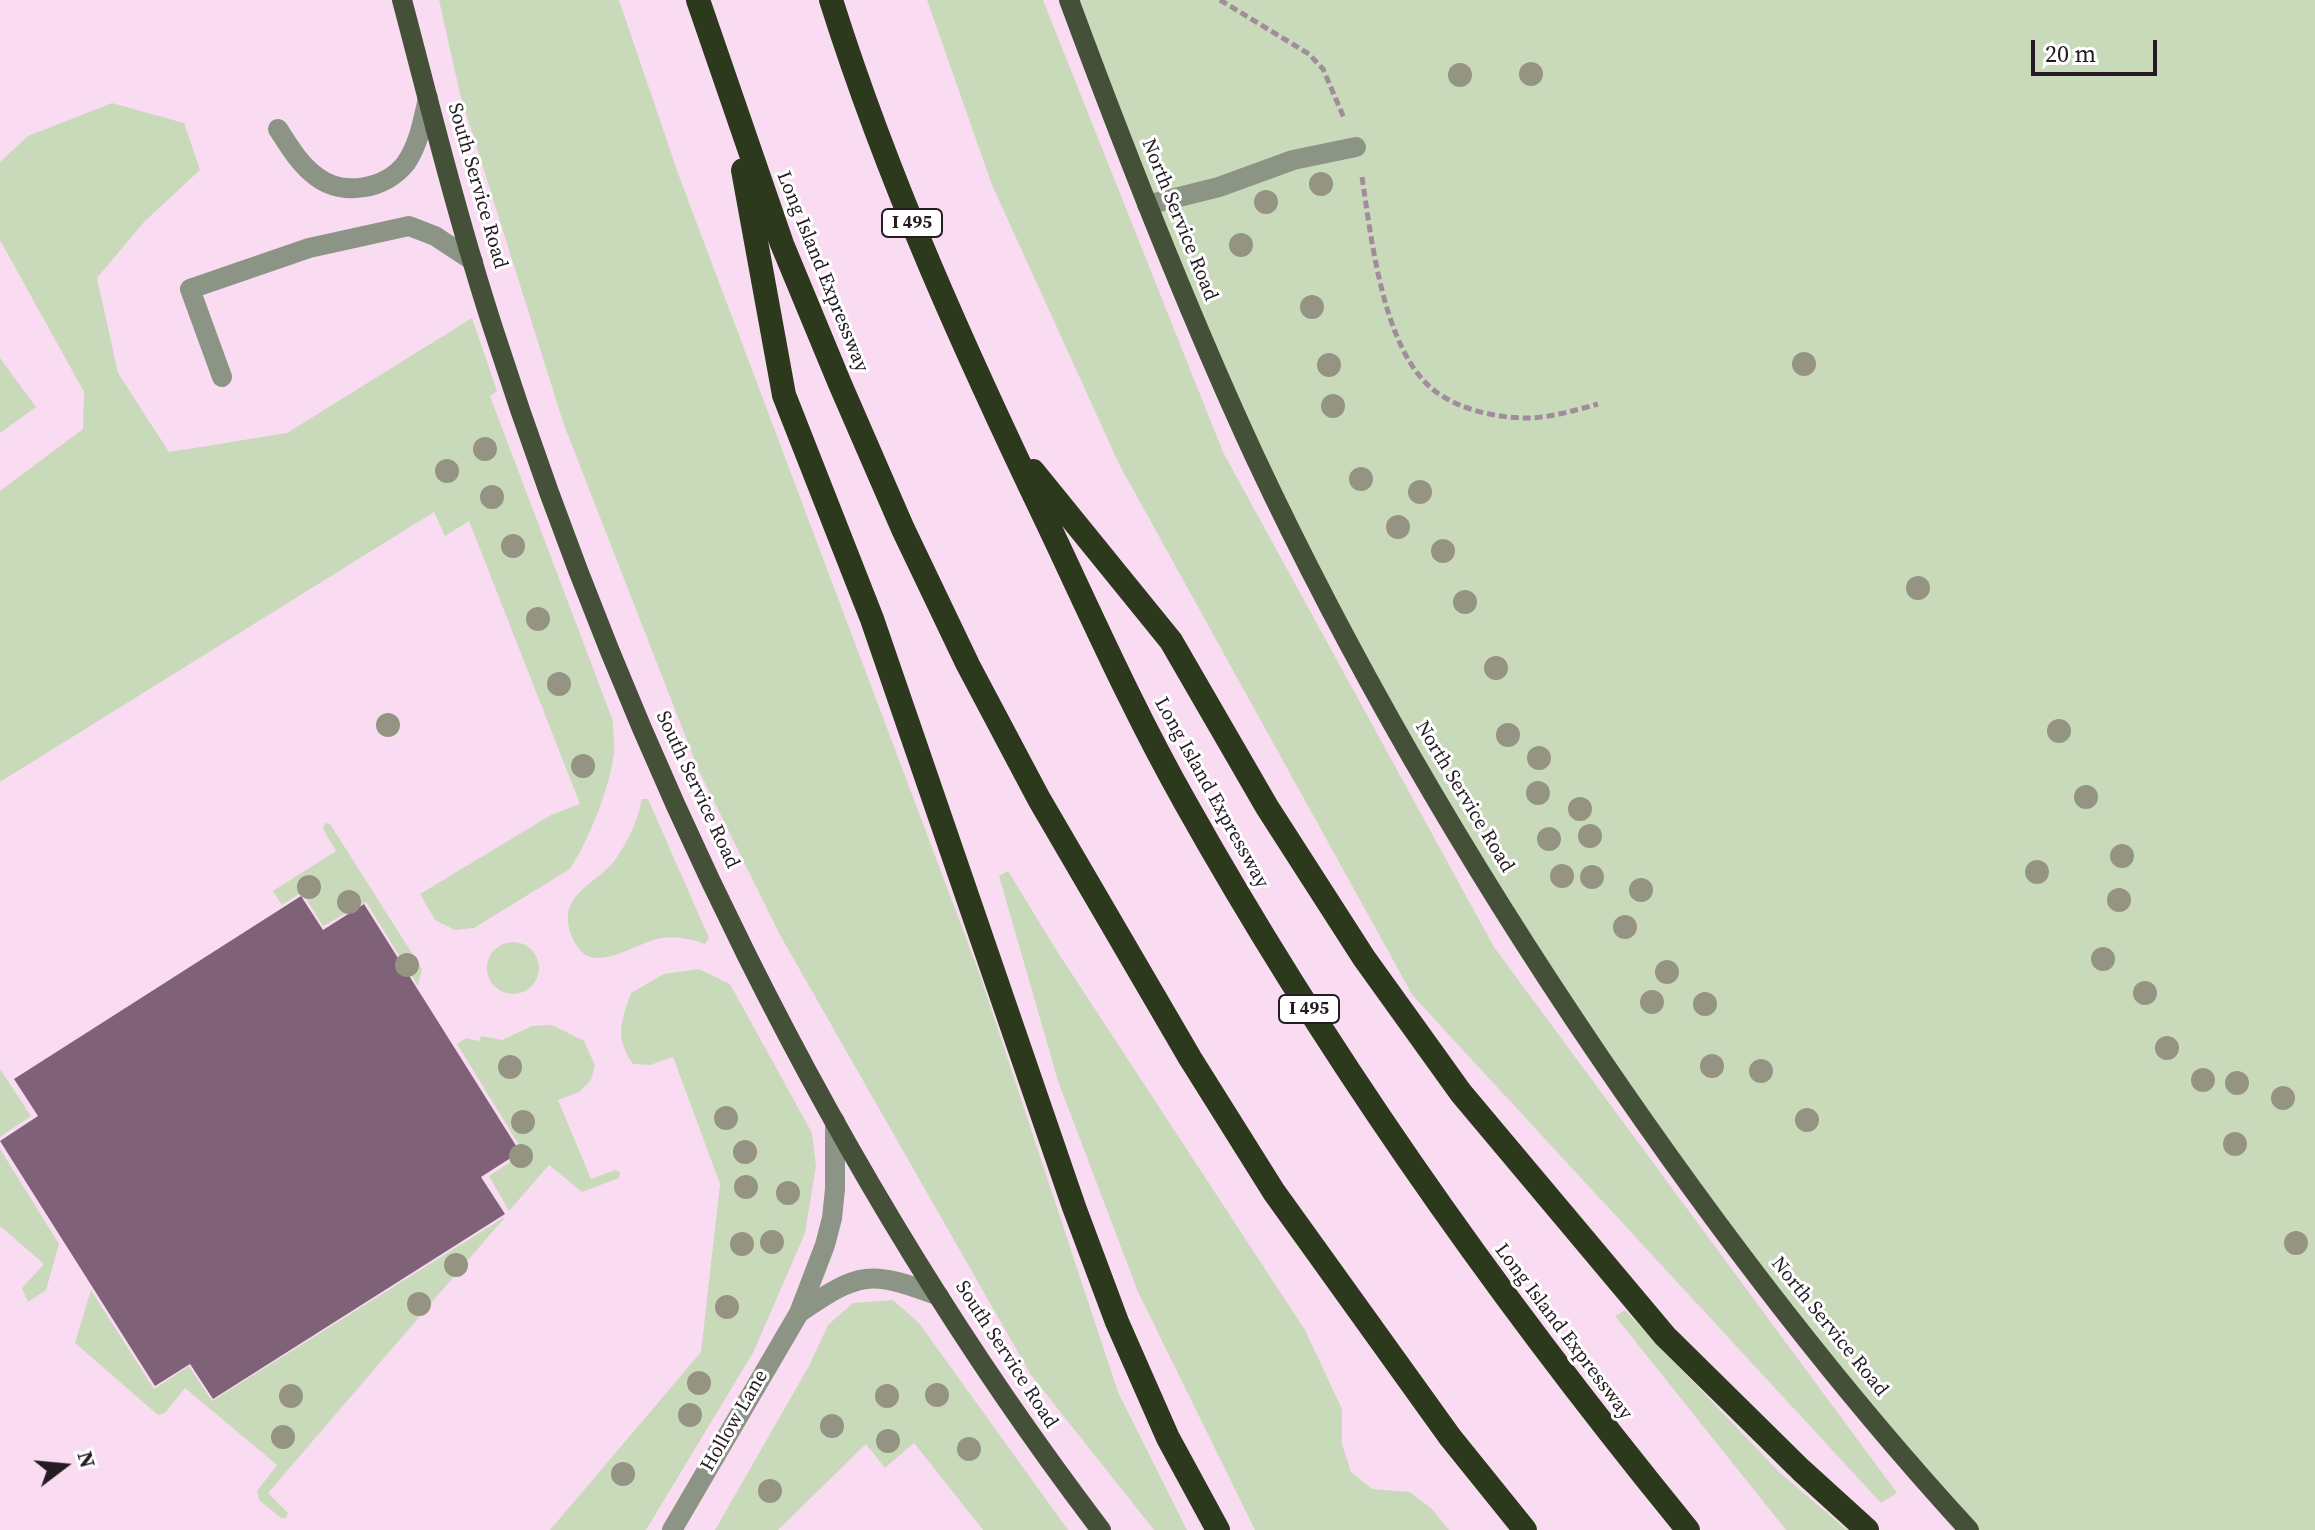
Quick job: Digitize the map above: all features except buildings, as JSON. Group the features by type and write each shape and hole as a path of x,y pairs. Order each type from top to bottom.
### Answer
{"highway":[{"name":"Long Island Expressway","path":"698,0 782,244 903,529 968,665 1039,799 1190,1058 1274,1192 1450,1437 1525,1530"},
{"name":"Long Island Expressway","path":"831,0 896,183 939,291 1007,439 1183,799 1346,1069 1433,1197 1520,1318 1688,1530"},
{"path":"730,97 784,395 872,619 1106,1295 1168,1438 1218,1530"},
{"path":"1007,439 1171,641 1275,820 1364,958 1461,1093 1665,1336 1789,1459 1867,1530"}],"main road":[{"name":"South Service Road","path":"402,0 473,261 579,570 635,711 760,978 835,1121 939,1296 1042,1452 1101,1530"},
{"name":"North Service Road","path":"1069,0 1193,320 1257,461 1399,735 1552,986 1737,1251 1922,1479 1969,1530"}],"street":[{"path":"278,129 306,168 319,179 348,189 366,187 380,182 405,164 421,130 428,98"},
{"path":"1147,205 1219,187 1293,160 1356,147"},
{"path":"222,377 190,289 309,248 409,226 435,236 473,261"},
{"name":"Hollow Lane","path":"672,1530 799,1313 832,1218 835,1121"},
{"name":"Hollow Lane","path":"799,1313 835,1288 866,1277 898,1280 939,1296"}],"path":[{"path":"1220,0 1309,54 1323,69 1356,147 1384,293 1397,338 1424,381 1444,397 1471,408 1527,418 1598,404"}],"green space":[{"path":"439,0 619,0 679,176 980,975 1118,1392 1187,1530 1154,1530 1031,1375 780,935 699,771 564,425 460,94"},
{"path":"927,0 1043,0 1223,452 1494,947 1897,1493 1881,1503 1413,996 1119,464 992,185"},
{"path":"1069,0 2315,0 2315,1530 1969,1530 1831,1369 1478,869 1257,461"},
{"path":"112,103 184,123 200,170 145,221 97,278 118,373 169,452 287,433 472,318 497,391 490,396 613,721 614,745 612,767 598,813 570,869 474,928 455,930 435,920 420,894 551,815 580,804 469,521 445,536 434,512 0,782 0,491 83,429 84,392 0,240 0,162 28,136"},
{"path":"0,358 36,407 0,433"},
{"path":"642,799 648,799 709,938 705,944 681,938 663,938 613,956 591,957 582,953 572,936 568,922 570,906 581,891 615,860 632,831"},
{"path":"325,823 330,824 422,969 418,986 366,902 323,926 302,892 282,905 273,891 336,851 323,829"},
{"path":"1008,871 1305,1330 1342,1409 1342,1444 1351,1472 1372,1489 1410,1492 1432,1509 1449,1530 1255,1530 1138,1292 1058,1081 999,876"},
{"path":"513,942 531,950 539,968 531,986 513,994 495,986 487,968 495,950"},
{"path":"699,969 730,984 812,1133 816,1166 805,1233 754,1351 646,1530 550,1530 701,1352 720,1184 673,1057 650,1065 633,1064 621,1037 631,993 664,974"},
{"path":"552,1025 584,1041 595,1065 591,1080 579,1092 558,1100 591,1179 615,1170 620,1172 619,1178 582,1192 549,1165 509,1211 489,1176 524,1153 457,1044 466,1038 479,1041 481,1036 502,1040 532,1026"},
{"path":"0,1069 31,1116 0,1137"},
{"path":"0,1149 59,1244 46,1290 28,1302 22,1288 44,1264 0,1226"},
{"path":"506,1216 268,1493 288,1513 286,1518 281,1518 259,1500 257,1491 277,1465 185,1388 165,1413 158,1415 75,1343 91,1290 154,1389 189,1366 212,1401"},
{"path":"893,1300 919,1323 1068,1530 983,1530 914,1443 885,1468 866,1444 778,1530 715,1530 809,1366 828,1325 853,1303"},
{"path":"1625,1310 1779,1472 1847,1530 1786,1530 1615,1316"}]}
